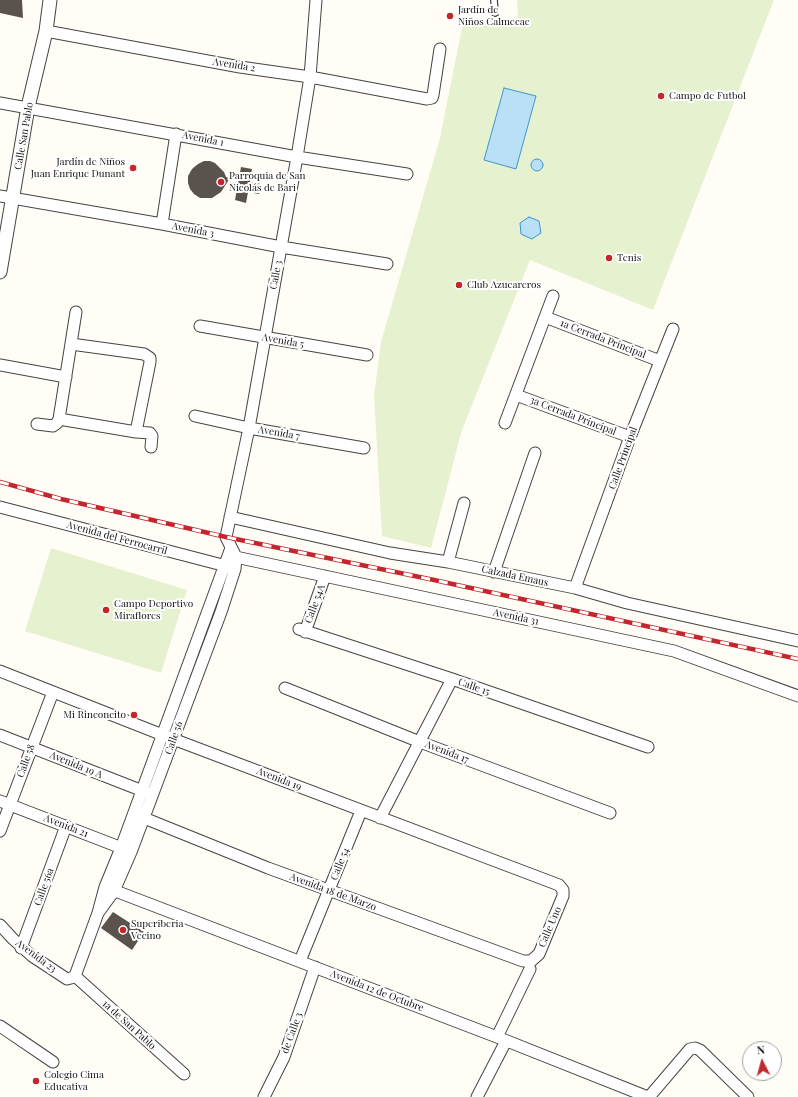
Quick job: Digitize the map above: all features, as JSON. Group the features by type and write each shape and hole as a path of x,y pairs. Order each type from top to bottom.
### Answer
{"street":[{"name":"Calle San Pablo","path":"0,272 6,197 46,31 50,0"},
{"name":"Calle 3","path":"232,553 226,537 248,428 297,157 310,77 316,0"},
{"name":"Avenida 2","path":"46,31 240,67 310,77 422,99 430,99 433,95 440,49"},
{"name":"Avenida 1","path":"0,103 297,157 407,174"},
{"path":"162,224 176,134"},
{"name":"Avenida 3","path":"6,197 162,224 281,247 387,264"},
{"path":"505,423 553,296"},
{"path":"37,424 53,426 59,419 76,312"},
{"name":"1a Cerrada Principal","path":"545,317 660,361"},
{"name":"Avenida 5","path":"200,326 366,355"},
{"name":"Calle Principal","path":"575,588 630,438 673,329"},
{"path":"71,344 144,354 150,358 136,432"},
{"path":"0,365 66,377"},
{"name":"3a Cerrada Principal","path":"516,395 630,438"},
{"name":"Avenida 7","path":"195,416 248,428 364,448"},
{"path":"59,419 150,433 152,436 151,447"},
{"path":"494,572 535,453"},
{"path":"448,562 464,503"},
{"name":"Avenida del Ferrocarril","path":"0,507 229,567"},
{"name":"Calzada Emaus","path":"230,518 390,553 448,562 575,588 627,603 798,640"},
{"name":"Calle 56","path":"126,850 142,791 168,737 221,612 232,553"},
{"name":"Avenida 31","path":"232,553 325,576 674,651 798,696"},
{"name":"Calle 54A","path":"302,630 325,576"},
{"name":"Calle 15","path":"302,630 452,679 648,747"},
{"name":"Avenida 19","path":"0,671 361,811 559,885"},
{"path":"380,818 452,679"},
{"name":"Avenida 17","path":"285,688 420,742 610,813"},
{"name":"Calle 58","path":"0,831 53,692"},
{"name":"Avenida 19 A","path":"0,735 152,795"},
{"name":"Calle 56","path":"75,976 98,913 110,889 126,850 144,818 168,737"},
{"name":"Avenida 21","path":"0,801 126,850"},
{"name":"Calle 54","path":"300,961 361,811"},
{"name":"Avenida 18 de Marzo","path":"144,818 526,965"},
{"name":"Calle 56a","path":"22,948 66,826"},
{"name":"Calle Uno","path":"526,965 539,954 563,896 563,890 559,885"},
{"name":"Avenida 12 de Octubre","path":"110,889 300,961 649,1097"},
{"name":"Avenida 23","path":"0,925 22,948 32,956 67,979 75,976"},
{"path":"477,1097 501,1039 526,965"},
{"name":"de Calle 3","path":"264,1097 284,1057 315,967"},
{"name":"1a de San Pablo","path":"75,976 184,1074"},
{"path":"0,1026 53,1062"},
{"path":"649,1097 690,1049 695,1048 700,1050 748,1097"}],"lane":[{"path":"494,0 495,13"}],"green space":[{"name":"Club Azucareros","path":"517,0 774,0 653,310 530,260 462,430 431,548 382,536 374,396 381,342 440,138 463,23 518,18"},
{"name":"Campo Deportivo Miraflores","path":"51,548 187,590 161,673 25,631"}],"water":[{"path":"504,88 536,96 516,169 484,160"},
{"path":"537,159 541,161 543,165 541,169 537,171 533,169 531,165 533,161"},
{"path":"529,217 539,221 541,233 532,239 521,234 520,223"}],"building":[{"path":"0,0 22,0 23,18 0,13"},
{"name":"Parroquia de San Nicolás de Bari","path":"204,161 215,163 224,172 226,177 230,178 221,192 212,198 200,198 190,189 188,183 188,176 192,169"},
{"path":"241,167 252,169 250,182 261,184 259,194 248,192 246,203 235,200"},
{"name":"Superiberia Vecino","path":"113,912 144,932 132,950 101,928"}],"railway":[{"path":"0,482 61,499 226,537 434,580 798,659"}],"place":[{"name":"Jardín de Niños Calmecac","path":"450,16"},
{"name":"Campo de Futbol","path":"661,96"},
{"name":"Jardín de Niños Juan Enrique Dunant","path":"133,168"},
{"name":"Parroquia de San Nicolás de Bari","path":"221,182"},
{"name":"Tenis","path":"609,258"},
{"name":"Club Azucareros","path":"459,285"},
{"name":"Campo Deportivo Miraflores","path":"106,610"},
{"name":"Mi Rinconcito","path":"134,715"},
{"name":"Superiberia Vecino","path":"123,930"},
{"name":"Colegio Cima Educativa","path":"36,1081"}]}
